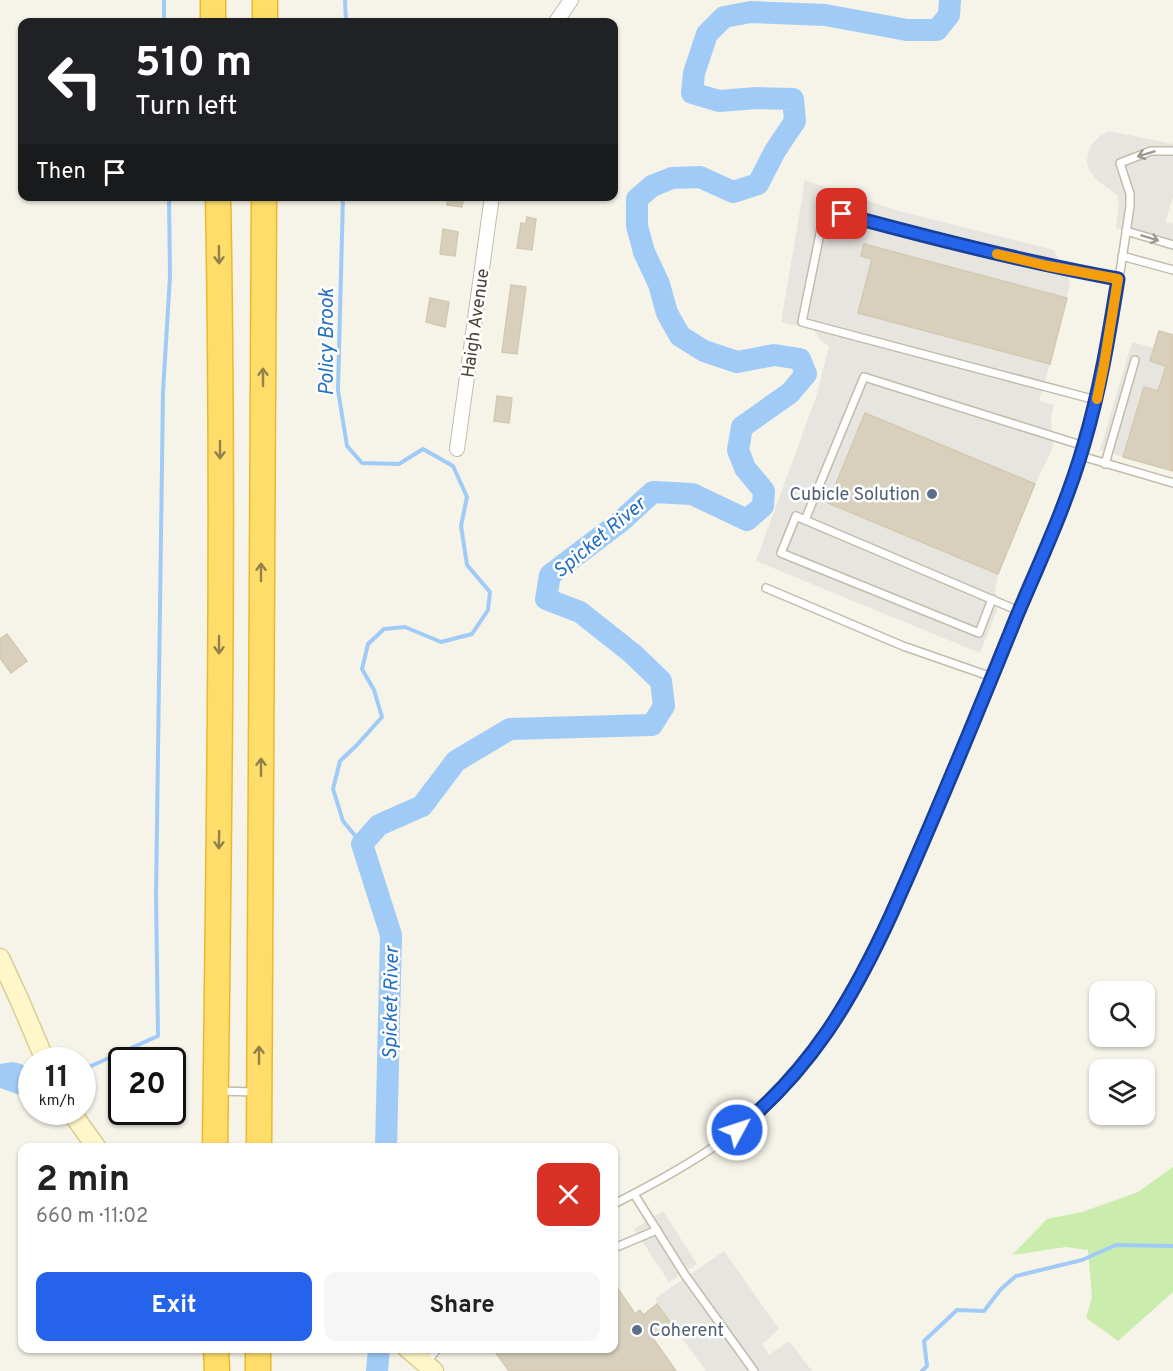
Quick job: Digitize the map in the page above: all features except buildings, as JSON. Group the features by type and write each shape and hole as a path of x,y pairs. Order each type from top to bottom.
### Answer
{"highway":[{"path":"213,0 213,18"},
{"path":"265,0 265,18"},
{"path":"215,1143 220,491 218,201"},
{"path":"259,1143 264,201"},
{"path":"216,1353 217,1371"},
{"path":"258,1353 258,1371"}],"street":[{"path":"559,18 571,0"},
{"name":"Haigh Avenue","path":"457,449 491,201"},
{"path":"0,958 40,1047"},
{"path":"80,1125 93,1143"},
{"path":"412,1353 428,1368"}],"lane":[{"path":"618,1202 703,1156 748,1121 780,1092 833,1026 880,940 1061,512 1081,456 1104,365 1131,206 1130,194 1120,163 1151,151 1173,151"},
{"path":"1096,400 802,322 825,209 980,250 1118,279"},
{"path":"1126,231 1173,245"},
{"path":"1122,256 1173,270"},
{"path":"1105,464 1135,360"},
{"path":"805,520 864,377 1084,446"},
{"path":"1081,456 1173,483"},
{"path":"992,599 978,633 781,553 796,516 992,599 1019,611"},
{"path":"766,588 903,646 992,677"},
{"path":"216,1091 259,1092"},
{"path":"634,1194 685,1275 754,1371"},
{"path":"618,1246 657,1230"},
{"path":"428,1368 436,1353"}],"green space":[{"path":"1173,1167 1173,1292 1118,1341 1086,1318 1092,1297 1088,1250 1066,1247 1012,1255 1047,1219 1082,1212 1138,1192"}],"shaded area":[{"path":"1109,131 1173,144 1173,197 1165,222 1173,224 1173,245 1116,228 1119,202 1117,195 1098,181 1089,170 1087,161 1091,145"},
{"path":"804,180 899,211 1054,250 1070,281 1067,298 865,244 861,256 872,259 861,314 1050,364 1039,401 1054,405 1051,417 1053,447 1035,484 866,413 828,503 998,574 995,590 997,610 980,653 756,561 816,397 829,346 820,340 814,330 781,322"},
{"path":"1132,342 1154,348 1166,366 1158,391 1144,387 1123,457 1100,450"},
{"path":"663,1211 697,1264 669,1282 634,1229"},
{"path":"724,1251 779,1329 762,1344 769,1355 789,1341 812,1371 706,1371 657,1304 656,1298"}],"water":[{"path":"18,1063 18,1094 0,1088 0,1064"}],"waterway":[{"path":"164,0 164,18"},
{"name":"Policy Brook","path":"345,0 346,18"},
{"name":"Spicket River","path":"386,1143 391,935 362,844 379,825 422,806 456,761 510,729 652,725 664,706 661,681 633,654 580,612 546,599 550,575 620,522 653,492 692,494 747,520 763,506 764,491 745,468 738,450 742,427 790,393 806,374 800,359 774,355 737,362 704,351 680,336 667,313 659,284 644,252 637,226 637,199 652,186 672,178 700,177 733,192 758,184 775,151 795,121 793,99 757,98 719,101 692,93 694,73 707,34 724,17 751,12 825,15 907,30 937,30 949,15 950,0"},
{"path":"96,1064 158,1036 156,896 163,392 170,276 169,201"},
{"name":"Policy Brook","path":"343,201 338,390 347,446 362,463 399,464 423,449 453,466 467,497 461,526 467,565 490,592 488,610 472,634 441,642 405,627 384,629 368,644 362,669 374,690 382,717 340,761 333,789 343,821 362,844"},
{"path":"922,1371 927,1366 924,1341 957,1310 984,1311 1001,1289 1016,1276 1082,1260 1116,1245 1173,1246"},
{"name":"Spicket River","path":"377,1371 379,1353"}],"slow traffic":[{"path":"997,254 1118,279 1097,399"}],"place":[{"name":"Cubicle Solution","path":"932,494"},
{"name":"Coherent","path":"637,1330"}],"route":[{"path":"737,1130 780,1092 833,1026 875,950 891,915 1061,512 1084,446 1096,400 1118,279 1048,266 842,214"}]}
